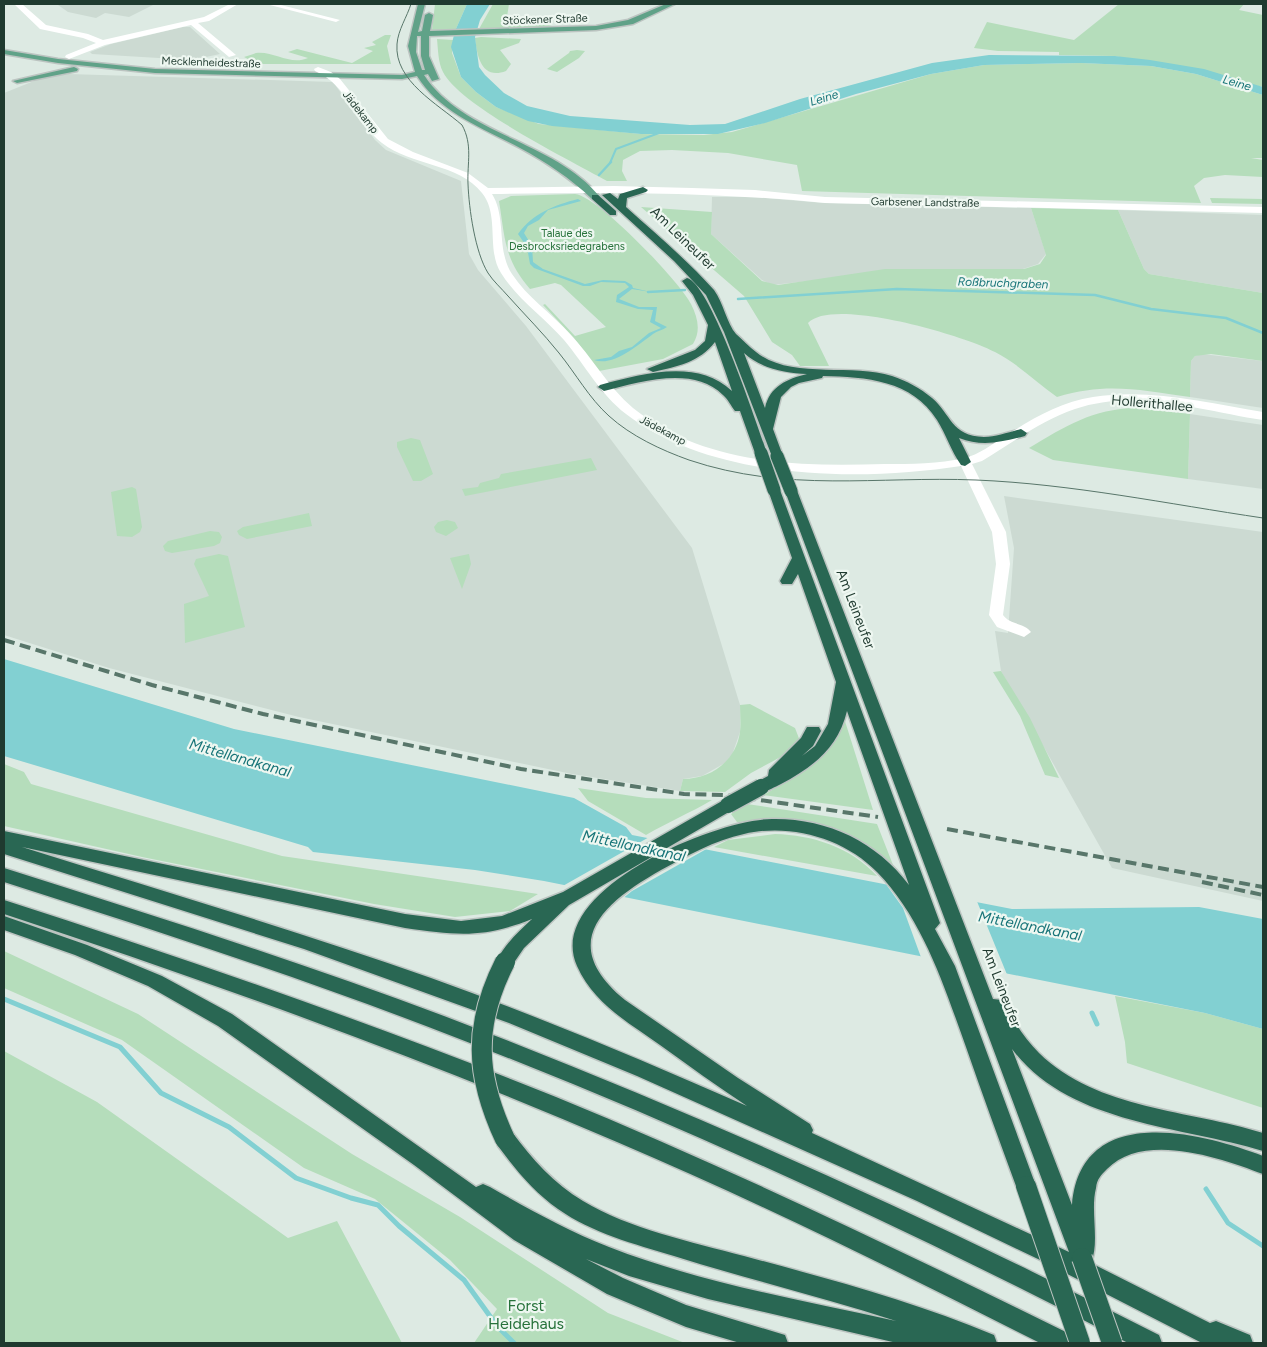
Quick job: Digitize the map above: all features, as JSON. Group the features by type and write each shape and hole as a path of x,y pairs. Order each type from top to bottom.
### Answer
{"highway":[{"path":"621,207 623,196 643,190"},
{"name":"Am Leineufer","path":"598,192 621,207 701,282 719,308 730,332 1062,1202 1112,1343"},
{"name":"Am Leineufer","path":"598,192 690,284 698,294 714,325 917,882 1080,1343"},
{"path":"601,384 693,356 710,341 714,325"},
{"path":"730,332 749,352 775,365 802,373 879,376 908,386 929,402 948,428 965,462"},
{"path":"767,431 769,407 774,397 802,373"},
{"path":"601,384 656,375 673,374 701,378 729,393 759,448"},
{"path":"948,428 983,442 1021,433"},
{"path":"787,581 799,558"},
{"path":"4,837 405,921 461,928 503,923 569,897 728,805 800,767 830,739 841,710 842,675"},
{"path":"761,787 807,742 813,731"},
{"path":"854,1161 758,1103 606,994 591,974 583,957 586,926 600,903 623,885 699,841 736,829 772,824 818,830 846,841 872,857 895,878 906,892 949,975"},
{"path":"4,848 372,965 482,1004 599,1050 854,1161 1002,1230 1225,1343"},
{"path":"4,875 287,968 433,1020 539,1062 760,1155 892,1215 1076,1304 1151,1343"},
{"path":"569,897 532,928 518,943 491,988 483,1014 480,1059 485,1092 496,1122 522,1162 545,1186 577,1209 609,1225 710,1257 882,1304 941,1323 986,1343"},
{"path":"4,907 268,996 416,1051 616,1131 722,1177 878,1250 1064,1343"},
{"path":"4,923 82,950 155,981 225,1020 421,1158 522,1233 615,1286 686,1316 777,1343"},
{"path":"977,978 1011,1032 1033,1060 1061,1082 1091,1097 1124,1108 1235,1132 1263,1142"},
{"path":"1082,1258 1086,1190 1092,1170 1106,1156 1124,1147 1142,1142 1187,1142 1234,1153 1263,1165"},
{"path":"421,1158 532,1221 580,1245 628,1264 698,1286 947,1343"},
{"path":"1159,1308 1242,1343"}],"main road":[{"path":"421,4 412,51 419,72 430,72"},
{"name":"Stöckener Straße","path":"414,34 606,27 630,22 672,4"},
{"name":"Am Leineufer","path":"430,6 423,51 430,72 442,88 464,107 562,160 598,192"},
{"name":"Mecklenheidestraße","path":"4,45 69,56 160,65 419,72"},
{"path":"7,52 20,58 23,69 13,83"},
{"name":"Mecklenheidestraße","path":"7,52 108,67 200,73 402,77 419,72"},
{"path":"13,83 69,56"},
{"path":"13,83 65,70 108,67"},
{"name":"Am Leineufer","path":"419,72 440,98 454,109 552,163 598,192"}],"street":[{"path":"17,4 29,11 36,23 44,27 87,34 102,43"},
{"path":"69,56 102,43 193,23 215,15 235,4"},
{"path":"269,4 336,20"},
{"path":"193,23 232,55"},
{"name":"Jädekamp","path":"318,69 333,76 375,131 388,143 404,152 464,176 486,191 491,204 499,254 505,271 568,339 601,384 631,412 660,431 706,450 746,461 770,465 832,470 965,462"},
{"name":"Jädekamp","path":"342,87 359,76"},
{"name":"Garbsener Landstraße","path":"598,192 643,190 755,193 825,200 1263,210"},
{"path":"486,191 598,192"},
{"name":"Hollerithallee","path":"965,462 978,458 1070,406 1101,399 1146,400 1263,416"},
{"path":"965,462 1000,532 1003,564 996,615 1002,624 1024,632"}],"shaded area":[{"path":"155,4 129,17 105,13 96,18 68,12 58,5"},
{"path":"190,27 220,54 192,60 92,54 90,52 111,44"},
{"path":"68,74 333,82 375,140 386,150 461,181 469,254 478,270 526,326 692,548 740,705 740,732 732,755 725,763 702,776 683,779 680,791 572,774 299,717 109,668 4,635 4,93 39,79"},
{"path":"712,197 754,197 824,203 1031,208 1046,254 1038,264 1020,270 920,269 772,285 762,280 711,234"},
{"path":"1118,210 1263,215 1263,293 1149,274 1144,269"},
{"path":"1202,354 1263,361 1263,408 1190,397 1191,361 1195,356"},
{"path":"1190,414 1263,425 1263,489 1188,479"},
{"path":"1004,496 1263,532 1263,901 1112,868 1001,671 995,631 1008,633 1014,548"}],"green space":[{"path":"435,4 467,4 455,31 432,30"},
{"path":"493,4 509,4 507,17 552,26 587,26 580,28 479,29"},
{"path":"1119,4 1244,4 1239,10 1263,15 1263,87 1115,56 1059,55 1059,52 998,51 974,48 987,22 1074,40"},
{"path":"385,35 391,35 387,46 391,64 258,64 244,57 263,53 295,60 308,58 288,52 297,49 352,63 373,51 364,48 376,45 372,42"},
{"path":"475,38 521,39 519,43 500,50 511,64 506,71 491,72 482,65 477,52"},
{"path":"437,39 453,40 452,53 461,77 476,92 496,107 539,124 641,134 704,135 732,132 931,74 984,65 1081,63 1151,66 1196,74 1263,95 1263,158 1251,158 1263,160 1263,177 1225,175 1204,178 1194,186 1201,203 802,191 797,165 728,153 672,150 640,151 623,160 622,171 627,181 607,181 493,116 453,86 441,68"},
{"path":"570,51 585,51 579,58 557,72 547,69"},
{"name":"Talaue des Desbrocksriedegrabens","path":"575,194 586,198 619,224 656,260 684,293 697,319 698,329 693,344 663,359 599,371 574,338 543,305 545,304 575,336 606,327 561,285 555,283 530,289 521,278 510,258 507,248 499,201 511,196"},
{"path":"1210,198 1263,199 1263,204 1212,203"},
{"path":"641,207 712,212 711,234 762,281 778,285 885,269 1024,269 1040,264 1046,255 1031,208 1118,210 1144,269 1149,274 1263,293 1263,361 1211,354 1195,356 1191,361 1190,397 1139,390 1108,389 1075,392 1057,397 1011,362 980,345 900,321 843,314 822,316 808,323 829,366 800,366 792,355 772,342 744,296"},
{"path":"1136,408 1190,414 1188,479 1053,460 1029,448 1068,426 1093,415 1120,409"},
{"path":"411,438 420,440 433,474 421,481 413,481 397,447 397,442"},
{"path":"591,458 597,470 465,496 462,489 478,487 480,483 499,478 501,474"},
{"path":"132,487 136,489 142,527 140,532 132,537 117,536 111,492"},
{"path":"309,513 312,526 247,539 239,535 237,531 243,527"},
{"path":"447,520 455,522 458,528 446,536 436,532 434,527 438,522"},
{"path":"210,531 219,532 222,537 220,543 214,546 172,553 165,551 163,546 168,541"},
{"path":"219,554 228,556 245,627 185,643 184,604 209,596 194,564 196,559"},
{"path":"469,554 471,564 462,589 450,558"},
{"path":"1001,671 1030,718 1059,778 1045,775 1020,716 993,672"},
{"path":"750,704 795,728 800,741 788,753 751,773 725,792 680,791 683,779 703,776 728,760 738,742 740,705"},
{"path":"844,718 873,810 763,795 790,780 811,764 829,745"},
{"path":"4,764 24,772 31,784 282,856 538,894 510,911 455,917 374,904 142,857 4,826"},
{"path":"578,788 646,798 712,800 646,835 588,801"},
{"path":"747,804 877,824 895,870 873,851 771,820 737,822 731,814"},
{"path":"775,834 803,837 830,844 855,857 877,876 714,847 728,840"},
{"name":"Forst Heidehaus","path":"4,951 138,1014 352,1154 460,1217 608,1313 685,1343 474,1343 497,1309 450,1260 375,1199 304,1168 122,1040 4,988"},
{"path":"1115,996 1205,1013 1263,1029 1263,1108 1127,1063 1125,1042"},
{"path":"4,1051 97,1102 288,1238 337,1221 402,1343 4,1343"}],"water":[{"name":"Leine","path":"467,4 490,4 480,20 475,37 479,67 485,75 504,93 527,106 570,116 690,125 725,124 800,99 932,63 989,55 1115,56 1150,60 1204,69 1263,87 1263,95 1196,74 1151,66 1081,63 984,65 931,74 856,94 765,123 718,134 641,134 552,126 528,121 496,107 476,92 461,77 451,47 455,31"},
{"path":"578,199 581,201 548,210 539,220 528,226 524,233 532,246 533,262 543,269 585,284 603,280 625,281 632,285 633,288 651,292 632,289 619,299 639,307 657,307 655,321 667,327 625,354 609,360 594,360 611,357 619,351 632,347 649,333 661,328 650,322 653,310 638,309 616,302 617,295 629,287 625,283 601,282 590,286 583,286 534,268 530,264 527,247 518,234 538,215 545,211 561,204"},
{"name":"Mittellandkanal","path":"4,659 234,729 574,798 626,827 632,835 1012,909 1199,907 1263,919 1263,1029 1205,1013 544,881 475,870 313,852 308,847 4,756"}],"pier":[{"path":"651,836 710,847 632,891 622,899 561,887"},
{"path":"883,880 976,899 1008,977 922,960 903,908"}],"waterway":[{"path":"610,163 616,149 659,133"},
{"path":"599,175 611,162"},
{"name":"Roßbruchgraben","path":"738,299 897,289 1095,295 1151,309 1226,318 1263,333"},
{"name":"Roßbruchgraben","path":"648,292 685,290"},
{"path":"4,999 120,1047 161,1093 229,1127 296,1178 351,1198 378,1205 399,1226 464,1280 497,1326 514,1343"},
{"path":"1092,1013 1097,1024"},
{"path":"1206,1189 1228,1223 1263,1246"}],"tram line":[{"path":"411,4 398,39 398,57 410,80 430,100 462,125 465,132 468,147 468,184 471,218 483,264 495,282 553,346 602,409 637,436 657,447 689,460 725,470 761,476 832,481 939,479 1012,482 1120,495 1263,518"}],"railway":[{"path":"4,640 152,685 263,714 521,769 684,794 725,795 878,817"},
{"path":"947,829 1263,887"},
{"path":"1202,882 1263,895"}]}
